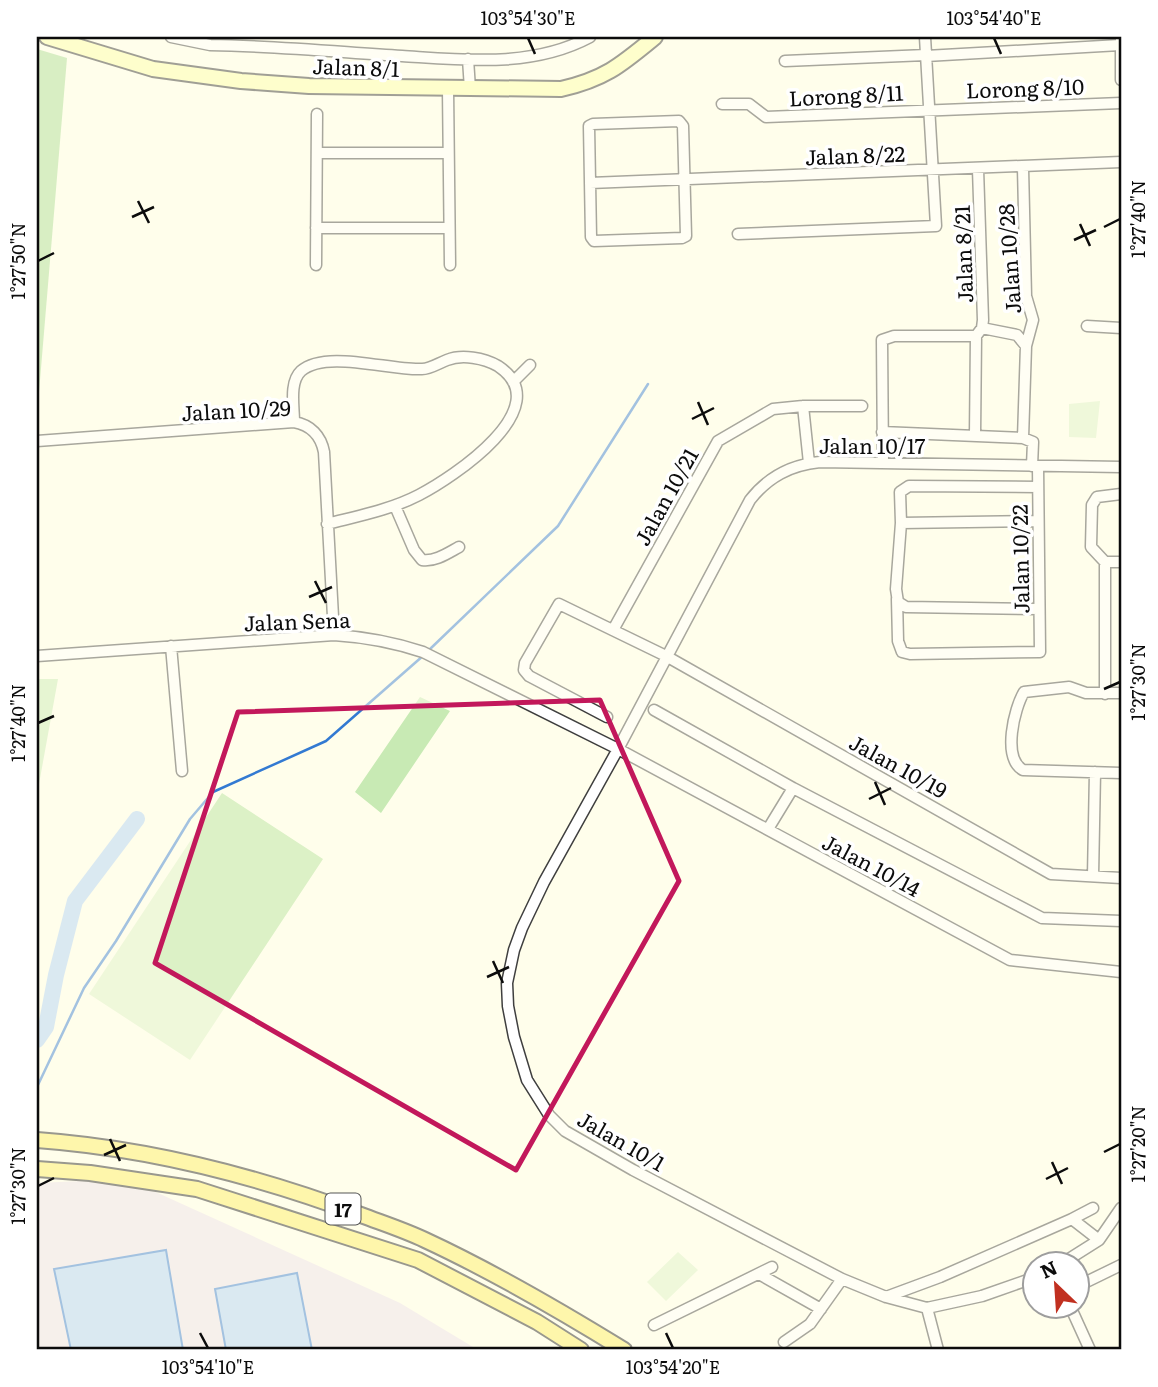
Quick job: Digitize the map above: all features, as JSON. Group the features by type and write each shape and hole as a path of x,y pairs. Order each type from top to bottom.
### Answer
{"main road":[{"name":"17","path":"37,1140 72,1143 206,1167 315,1198 423,1239 485,1269 539,1298 624,1350"},
{"name":"17","path":"37,1169 90,1173 197,1189 418,1260 537,1322 581,1350"}],"street":[{"name":"Jalan 8/1","path":"50,37 153,69 187,75 309,86 561,89 593,81 620,66 655,37"},
{"path":"171,37 210,45 468,60 546,54 563,50 590,37"},
{"path":"738,234 936,226 925,37"},
{"path":"1120,41 1121,80"},
{"name":"Lorong 8/11","path":"785,61 926,56 1120,41"},
{"path":"468,60 470,89"},
{"path":"448,89 450,265"},
{"name":"Lorong 8/10","path":"929,109 1121,103"},
{"name":"Lorong 8/11","path":"722,104 749,104 766,117 929,109"},
{"path":"316,265 317,114"},
{"path":"681,122 683,125 684,238 594,241 590,183 589,128 593,124 681,122"},
{"path":"317,153 449,153"},
{"name":"Jalan 8/22","path":"590,183 1023,168 1121,162"},
{"name":"Jalan 10/28","path":"1023,168 1026,296 1033,320 1026,346 1023,438 1033,442 1035,466"},
{"name":"Jalan 8/21","path":"975,435 979,332 978,169"},
{"path":"316,228 449,228"},
{"path":"1087,326 1121,328"},
{"path":"883,463 881,343 884,337 979,332 1015,334 1026,346"},
{"path":"294,422 296,377 316,363 351,362 421,369 452,358 475,358 497,365 513,382 517,393 517,402 496,439 484,451 426,491 395,506 327,524"},
{"path":"513,382 530,365"},
{"path":"803,406 809,463"},
{"name":"Jalan 10/21","path":"612,630 717,442 773,409 862,406"},
{"name":"Jalan 10/29","path":"37,441 294,422 311,430 322,442 334,635"},
{"path":"882,432 1023,438"},
{"name":"Jalan 10/17","path":"618,749 750,500 763,484 779,473 809,463 1121,467"},
{"name":"Jalan 10/22","path":"897,597 898,641 902,652 1040,652 1038,486 1035,466"},
{"path":"1038,486 909,486 900,492 897,597 898,602 906,607 1039,609"},
{"path":"1105,694 1105,562 1091,547 1092,505 1097,497 1121,494"},
{"path":"395,506 414,550 422,560 439,557 458,547"},
{"path":"901,523 1038,521"},
{"path":"1105,562 1121,562"},
{"name":"Jalan 10/19","path":"607,717 528,676 524,666 559,604 666,656 1051,873 1121,878"},
{"name":"Jalan Sena","path":"37,656 334,635 379,639 423,652 618,749"},
{"path":"171,646 182,771"},
{"path":"1121,693 1086,693 1069,687 1024,692 1010,750 1015,764 1023,770 1121,773"},
{"path":"654,710 793,788 1042,918 1121,921"},
{"name":"Jalan 10/14","path":"618,749 1010,960 1121,972"},
{"name":"Jalan 10/1","path":"618,749 544,882 514,950 507,983 514,1037 527,1080 549,1115 565,1130 633,1170 842,1279 886,1297 927,1308 982,1297 1021,1282"},
{"path":"1093,876 1095,772"},
{"path":"768,829 793,788"},
{"path":"1084,1250 1099,1240 1121,1208"},
{"path":"886,1297 940,1277 1093,1209"},
{"path":"1072,1219 1099,1240"},
{"path":"1092,1279 1121,1265"},
{"path":"654,1325 772,1267"},
{"path":"758,1274 821,1309"},
{"path":"784,1342 802,1331 842,1279"},
{"path":"927,1308 938,1349"},
{"path":"1076,1320 1090,1350"}],"highlighted area":[{"path":"600,700 679,881 516,1170 155,963 238,712"}],"shaded area":[{"path":"127,1179 400,1303 478,1350 37,1350 37,1183"}],"green space":[{"path":"37,49 67,58 37,416"},
{"path":"1100,401 1096,438 1069,437 1069,404"},
{"path":"37,679 58,679 37,795"},
{"path":"420,697 450,711 381,813 355,792"},
{"path":"222,793 323,859 190,1060 89,994"},
{"path":"678,1252 698,1270 666,1301 647,1282"}],"water":[{"path":"166,1250 183,1350 71,1350 54,1269"},
{"path":"297,1273 312,1350 226,1350 215,1289"}],"waterway":[{"path":"429,650 558,526 648,384"},
{"path":"37,1087 84,988 116,941 190,819 213,792 326,741 424,655"},
{"path":"37,1040 46,1027 75,901 137,819"}]}
